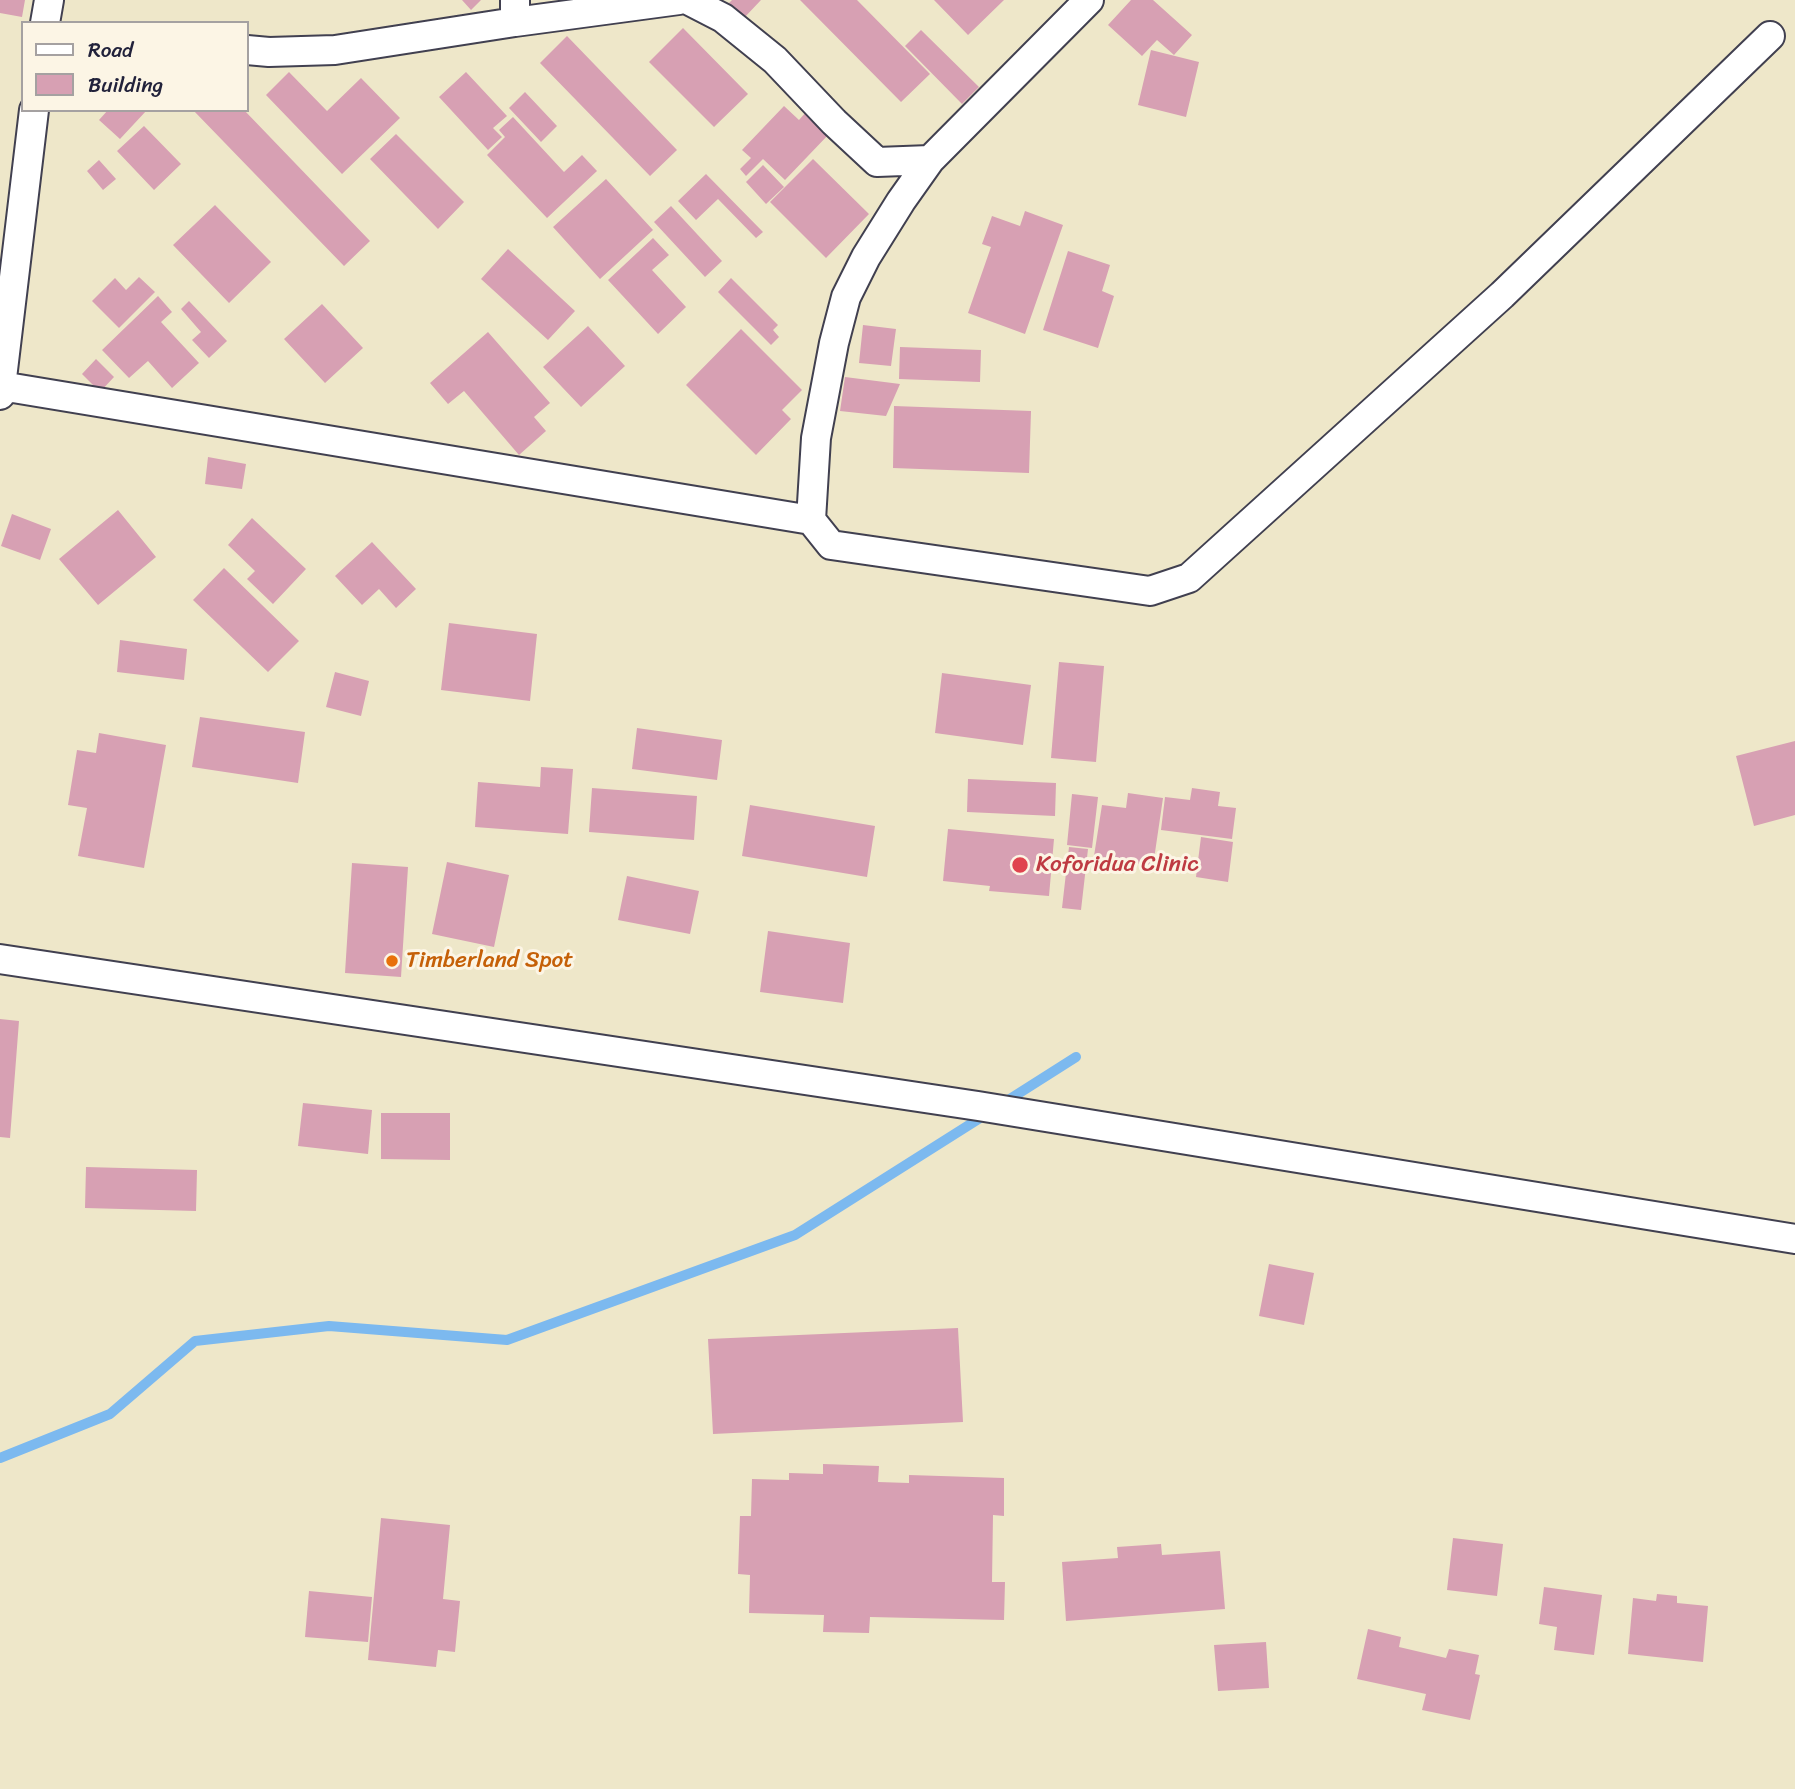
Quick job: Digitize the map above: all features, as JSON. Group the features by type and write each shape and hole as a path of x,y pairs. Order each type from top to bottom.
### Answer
{"street":[{"path":"45,21 49,0"},
{"path":"248,50 335,50 515,11 679,0"},
{"path":"688,0 723,19 775,60 834,122 877,162 930,160"},
{"path":"1089,0 930,160 866,257 846,296 816,438 811,520 831,545 1150,591 1189,578 1502,295 1770,36"},
{"path":"34,112 1,391 811,520"},
{"path":"0,959 1031,1114 1795,1239"}],"building":[{"path":"0,0 25,0 22,17 0,13"},
{"path":"462,0 481,0 471,10"},
{"path":"732,0 761,0 744,18 729,3"},
{"path":"800,0 857,0 930,74 901,102"},
{"path":"934,0 1004,0 968,35"},
{"path":"1131,0 1153,0 1192,35 1174,55 1157,40 1142,56 1108,25"},
{"path":"683,28 748,94 714,127 649,62"},
{"path":"921,30 979,87 962,104 905,46"},
{"path":"567,36 677,150 650,176 540,63"},
{"path":"1151,50 1199,62 1186,117 1138,105"},
{"path":"289,72 327,111 361,78 400,118 342,174 266,95"},
{"path":"466,72 507,116 493,128 502,137 488,150 439,97"},
{"path":"525,92 557,126 541,142 509,108"},
{"path":"784,106 799,120 807,111 830,133 785,180 763,159 746,176 740,169 751,158 742,150"},
{"path":"106,112 145,112 120,139 99,120"},
{"path":"195,112 246,112 370,241 344,266"},
{"path":"513,117 564,172 582,155 597,171 547,218 487,155 505,137 499,130"},
{"path":"144,126 181,164 154,190 117,151"},
{"path":"396,134 464,202 438,229 370,159"},
{"path":"813,159 869,214 826,258 770,202"},
{"path":"99,160 116,179 103,190 87,171"},
{"path":"763,165 784,187 766,204 746,182"},
{"path":"706,174 763,232 756,238 718,199 696,220 678,201"},
{"path":"606,179 653,230 600,279 553,227"},
{"path":"215,205 271,262 229,303 173,245"},
{"path":"671,206 722,261 705,277 654,222"},
{"path":"1025,211 1063,225 1025,334 968,313 991,247 982,244 992,216 1020,226"},
{"path":"653,238 669,255 652,270 686,307 658,334 608,280"},
{"path":"508,249 575,311 548,340 481,279"},
{"path":"1068,251 1110,265 1102,291 1114,296 1098,348 1043,330"},
{"path":"139,277 155,292 119,328 92,301 115,278 126,290"},
{"path":"731,278 778,325 773,330 779,337 771,345 718,292"},
{"path":"158,296 172,312 161,322 199,363 172,388 148,361 129,378 102,350"},
{"path":"189,301 227,341 209,358 192,340 201,332 181,309"},
{"path":"322,304 363,348 325,383 284,339"},
{"path":"863,325 896,329 891,366 859,363"},
{"path":"588,326 625,366 581,407 543,367"},
{"path":"741,329 802,390 782,410 791,419 756,455 686,385"},
{"path":"488,332 550,403 534,417 546,431 519,455 464,391 448,404 430,383"},
{"path":"900,347 981,350 980,382 899,379"},
{"path":"96,359 114,377 100,392 82,374"},
{"path":"845,377 900,384 886,416 840,411"},
{"path":"894,406 1031,411 1029,473 893,468"},
{"path":"208,457 246,464 242,489 205,484"},
{"path":"118,510 156,557 98,605 59,559"},
{"path":"12,514 51,529 40,560 1,546"},
{"path":"252,518 306,569 273,604 247,579 255,571 228,545"},
{"path":"372,542 416,589 396,608 379,589 362,605 335,576"},
{"path":"224,568 299,641 268,672 193,600"},
{"path":"449,623 537,634 530,701 441,690"},
{"path":"120,640 187,649 184,680 117,672"},
{"path":"1059,662 1104,666 1096,762 1051,758"},
{"path":"335,672 369,681 361,716 326,707"},
{"path":"942,673 1031,685 1023,745 935,733"},
{"path":"200,717 305,732 298,783 192,767"},
{"path":"637,728 722,740 717,780 632,769"},
{"path":"99,733 166,745 144,868 78,856 87,808 68,805 77,750 96,753"},
{"path":"1795,741 1795,815 1754,826 1736,756"},
{"path":"541,767 573,769 568,834 475,827 478,782 540,787"},
{"path":"968,779 1056,783 1055,816 967,812"},
{"path":"592,788 697,796 694,840 589,832"},
{"path":"1192,788 1220,792 1218,806 1236,808 1232,839 1161,830 1165,797 1190,800"},
{"path":"1128,793 1163,798 1153,866 1094,856 1102,805 1126,808"},
{"path":"1072,794 1098,797 1092,848 1067,845"},
{"path":"750,805 875,826 867,877 742,856"},
{"path":"948,829 1054,839 1049,896 989,891 990,886 943,881"},
{"path":"1201,837 1233,842 1228,882 1196,877"},
{"path":"1069,847 1088,849 1081,910 1062,908"},
{"path":"447,862 509,875 494,947 432,934"},
{"path":"352,863 408,867 401,977 345,973"},
{"path":"627,876 699,891 690,934 618,920"},
{"path":"768,931 850,943 843,1003 760,992"},
{"path":"0,1019 19,1021 10,1138 0,1137"},
{"path":"303,1103 372,1110 368,1154 298,1146"},
{"path":"381,1113 450,1113 450,1160 381,1159"},
{"path":"86,1167 197,1170 196,1211 85,1208"},
{"path":"1269,1264 1314,1273 1304,1325 1259,1316"},
{"path":"958,1328 963,1422 713,1434 708,1339"},
{"path":"823,1464 879,1466 878,1482 909,1483 909,1475 1004,1478 1004,1516 993,1515 992,1582 1005,1582 1004,1620 870,1617 869,1633 823,1632 824,1615 749,1613 750,1575 738,1574 740,1516 751,1516 752,1479 789,1480 789,1473 823,1474"},
{"path":"381,1518 450,1525 443,1599 460,1601 455,1652 438,1650 436,1667 368,1660"},
{"path":"1453,1538 1503,1544 1497,1596 1447,1590"},
{"path":"1161,1544 1162,1555 1220,1551 1225,1609 1066,1621 1062,1562 1118,1558 1117,1547"},
{"path":"1544,1587 1602,1595 1594,1655 1554,1650 1557,1627 1539,1624"},
{"path":"309,1591 372,1597 368,1642 305,1637"},
{"path":"1657,1594 1677,1596 1677,1603 1708,1606 1703,1662 1628,1654 1633,1598 1656,1601"},
{"path":"1368,1629 1401,1637 1399,1647 1446,1658 1449,1649 1479,1655 1475,1674 1480,1675 1470,1720 1422,1710 1426,1694 1357,1679"},
{"path":"1266,1642 1269,1688 1218,1691 1214,1645"}],"waterway":[{"path":"1002,1104 1076,1057"},
{"path":"0,1458 110,1414 195,1341 329,1326 507,1340 795,1235 988,1113"}],"place":[{"name":"Koforidua Clinic","path":"1020,865"},
{"name":"Timberland Spot","path":"392,961"}]}
